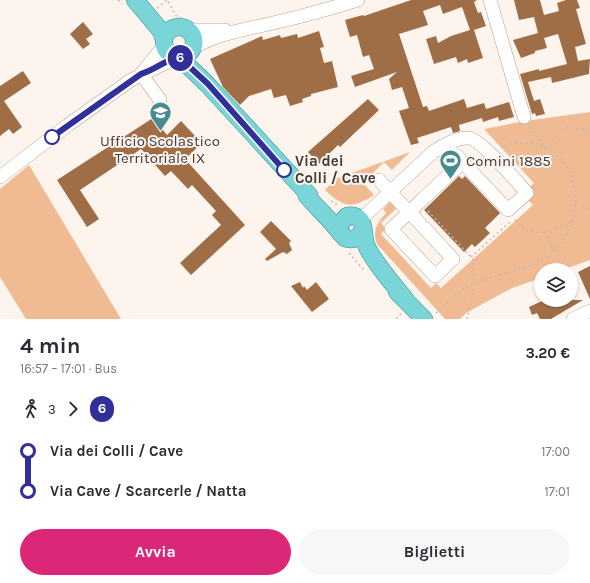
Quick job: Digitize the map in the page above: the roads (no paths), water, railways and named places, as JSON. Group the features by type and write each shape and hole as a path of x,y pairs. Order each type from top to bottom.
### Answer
{"main road":[{"path":"134,0 161,31 166,50 171,55 186,53"},
{"path":"158,1 168,22 184,26 194,40 186,53"},
{"path":"164,41 169,31 184,26"},
{"path":"186,53 208,84 309,195 307,196 405,306 430,317"},
{"path":"307,196 356,222 367,249 405,306"},
{"path":"343,236 354,239 360,235 356,222"}],"street":[{"path":"141,74 150,72 212,39 239,30 320,11 358,0"},
{"path":"490,0 524,117"},
{"path":"184,26 239,30"},
{"path":"0,177 68,125 141,74 160,51 164,41"},
{"path":"141,74 160,100"},
{"path":"356,222 419,164 442,146 468,138 480,142 527,193 508,210 460,159 442,146"},
{"path":"379,180 390,192 409,212 453,259 435,276 391,230 409,212 460,159 475,140"},
{"path":"573,319 590,310"}],"place":[{"name":"Ufficio Scolastico Territoriale IX","path":"160,132"},
{"name":"Via dei Colli / Cave","path":"284,170"},
{"name":"Comini 1885","path":"451,180"}]}
